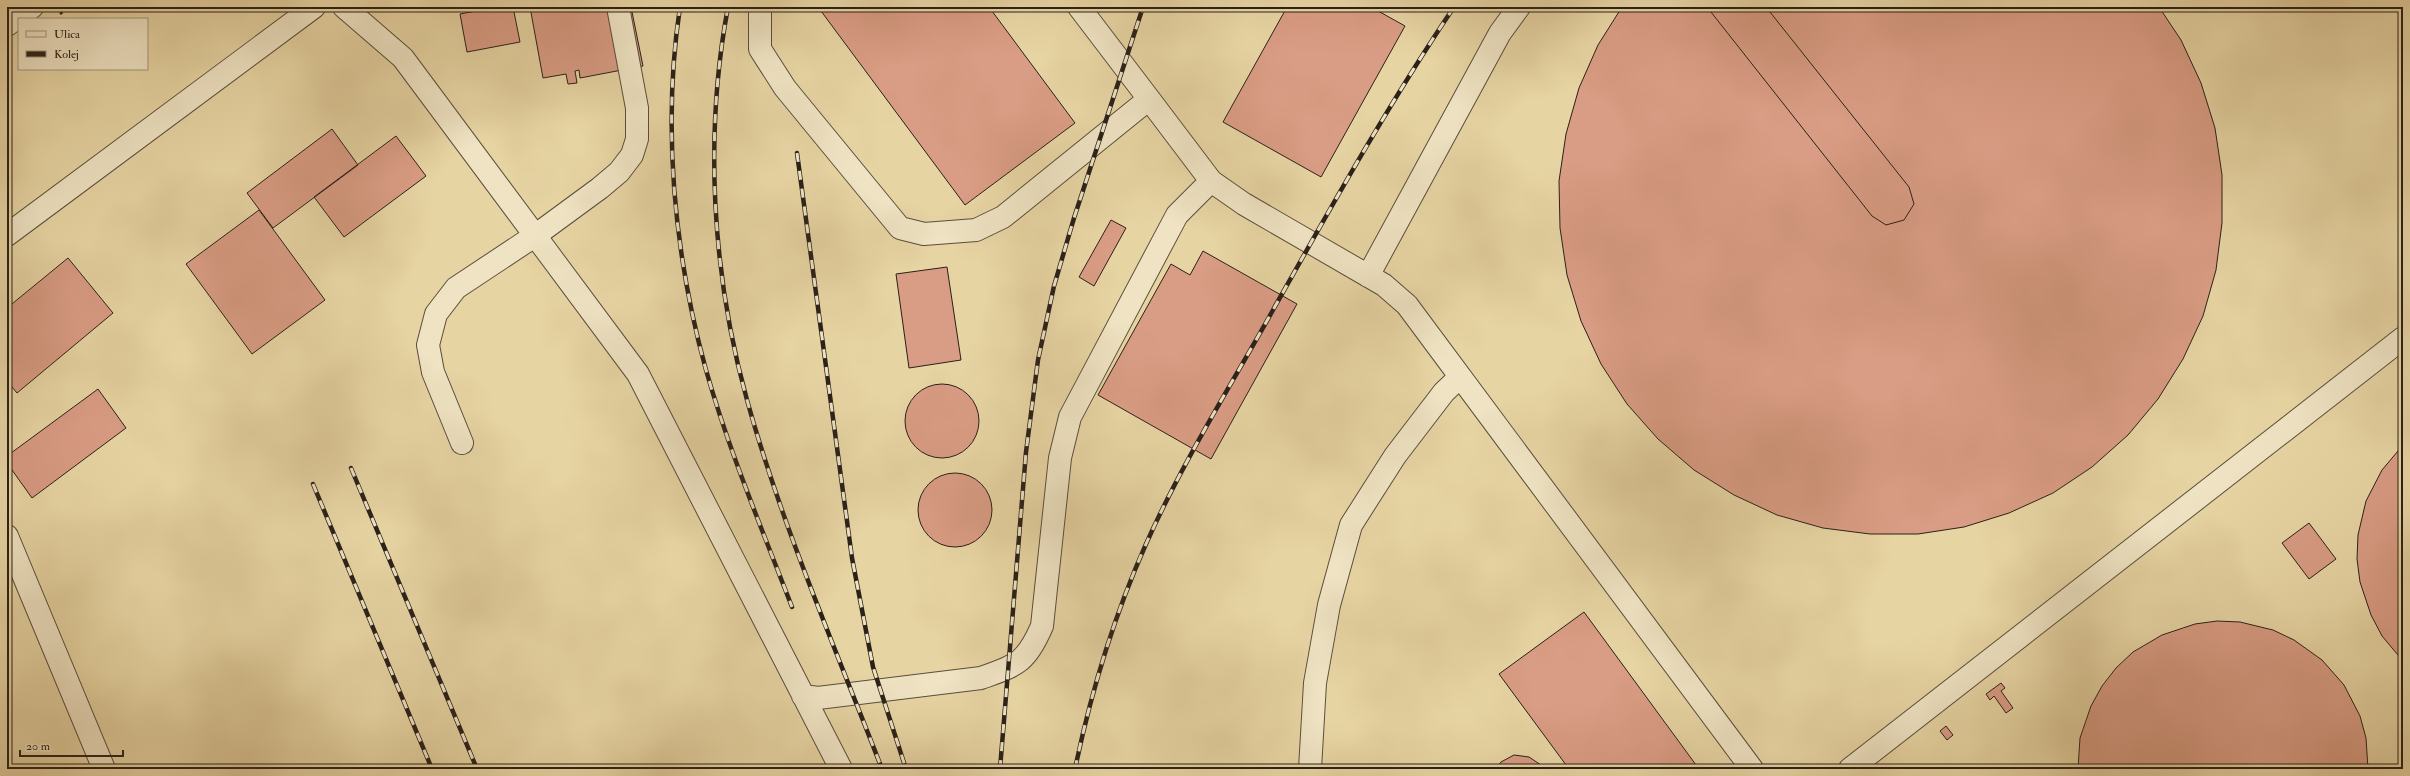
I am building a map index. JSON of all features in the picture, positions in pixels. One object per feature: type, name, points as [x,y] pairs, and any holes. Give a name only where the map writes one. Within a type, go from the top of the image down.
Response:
[{"type":"street","points":[[7,25],[32,7]]},
{"type":"street","points":[[7,235],[314,7]]},
{"type":"street","points":[[344,7],[403,58],[638,374],[841,769]]},
{"type":"street","points":[[462,444],[433,372],[428,346],[436,314],[456,288],[536,235],[605,184],[620,172],[632,155],[637,139],[637,108],[618,7]]},
{"type":"street","points":[[760,7],[760,49],[785,88],[900,228],[924,234],[976,230],[1002,217],[1148,99]]},
{"type":"street","points":[[1079,7],[1211,181],[1244,204],[1384,285],[1407,305],[1752,769]]},
{"type":"street","points":[[1368,276],[1500,33],[1518,7]]},
{"type":"street","points":[[803,696],[818,698],[981,678],[1006,669],[1022,660],[1032,649],[1042,626],[1060,458],[1070,417],[1177,215],[1211,181]]},
{"type":"street","points":[[1850,769],[2403,338]]},
{"type":"street","points":[[1310,769],[1314,683],[1329,605],[1351,525],[1395,456],[1444,392],[1460,377]]},
{"type":"street","points":[[7,536],[104,769]]},
{"type":"building","points":[[497,7],[513,7],[520,42],[467,52],[460,14]]},
{"type":"building","points":[[530,7],[631,7],[643,66],[580,78],[579,70],[575,71],[577,83],[568,84],[566,74],[543,78]]},
{"type":"building","points":[[818,7],[989,7],[1075,123],[965,205]]},
{"type":"building","points":[[1287,7],[1371,7],[1405,26],[1321,177],[1223,122]]},
{"type":"building","points":[[1622,7],[2159,7],[2181,40],[2201,83],[2215,128],[2222,175],[2222,223],[2216,270],[2203,316],[2183,359],[2158,399],[2128,435],[2092,467],[2053,493],[2009,513],[1964,527],[1918,534],[1870,534],[1823,528],[1777,515],[1734,495],[1694,470],[1658,439],[1627,404],[1601,364],[1581,321],[1567,275],[1560,228],[1559,181],[1566,134],[1579,88],[1598,45]]},
{"type":"building","points":[[1707,7],[1766,7],[1909,187],[1914,204],[1904,220],[1886,225],[1872,216]]},
{"type":"building","points":[[332,129],[358,165],[273,228],[247,193]]},
{"type":"building","points":[[396,136],[426,176],[344,237],[314,197]]},
{"type":"building","points":[[259,210],[325,300],[252,354],[186,264]]},
{"type":"building","points":[[1111,220],[1126,228],[1094,286],[1079,277]]},
{"type":"building","points":[[2403,239],[2403,255],[2401,250]]},
{"type":"building","points":[[1203,251],[1297,304],[1211,459],[1098,395],[1171,264],[1190,275]]},
{"type":"building","points":[[68,258],[113,313],[17,393],[7,381],[7,308]]},
{"type":"building","points":[[947,267],[961,360],[909,368],[896,274]]},
{"type":"building","points":[[935,384],[949,384],[963,390],[973,400],[979,414],[979,428],[973,442],[963,452],[949,458],[935,458],[921,452],[911,442],[905,428],[905,414],[911,400],[921,390]]},
{"type":"building","points":[[98,389],[126,428],[32,498],[7,463],[7,456]]},
{"type":"building","points":[[2403,445],[2403,661],[2382,636],[2371,615],[2360,582],[2357,559],[2358,535],[2366,501],[2382,470]]},
{"type":"building","points":[[948,473],[962,473],[976,479],[986,489],[992,503],[992,517],[986,531],[976,541],[962,547],[948,547],[934,541],[924,531],[918,517],[918,503],[924,489],[934,479]]},
{"type":"building","points":[[2309,523],[2336,559],[2309,579],[2282,543]]},
{"type":"building","points":[[1584,612],[1699,769],[1569,769],[1499,674]]},
{"type":"building","points":[[2217,621],[2240,622],[2273,630],[2294,640],[2322,660],[2344,685],[2360,716],[2366,738],[2368,769],[2078,769],[2080,738],[2091,706],[2102,686],[2116,668],[2133,652],[2162,635],[2195,624]]},
{"type":"building","points":[[2001,683],[2005,688],[2001,691],[2013,708],[2006,713],[1994,696],[1990,700],[1986,694]]},
{"type":"building","points":[[1946,726],[1953,735],[1947,740],[1940,731]]},
{"type":"building","points":[[1514,755],[1529,757],[1541,765],[1543,769],[1496,769],[1501,762]]},
{"type":"railway","points":[[680,7],[672,98],[672,144],[674,190],[686,281],[695,326],[715,400],[746,490],[792,607]]},
{"type":"railway","points":[[728,7],[720,55],[716,105],[714,154],[715,204],[719,254],[735,352],[747,400],[776,494],[810,586],[882,769]]},
{"type":"railway","points":[[1000,769],[1026,452],[1038,360],[1054,286],[1074,218],[1143,7]]},
{"type":"railway","points":[[1075,769],[1088,711],[1104,655],[1134,571],[1160,514],[1207,426],[1338,195],[1406,81],[1454,7]]},
{"type":"railway","points":[[797,153],[852,558],[873,667],[906,769]]},
{"type":"railway","points":[[351,468],[477,769]]},
{"type":"railway","points":[[313,484],[432,769]]}]
